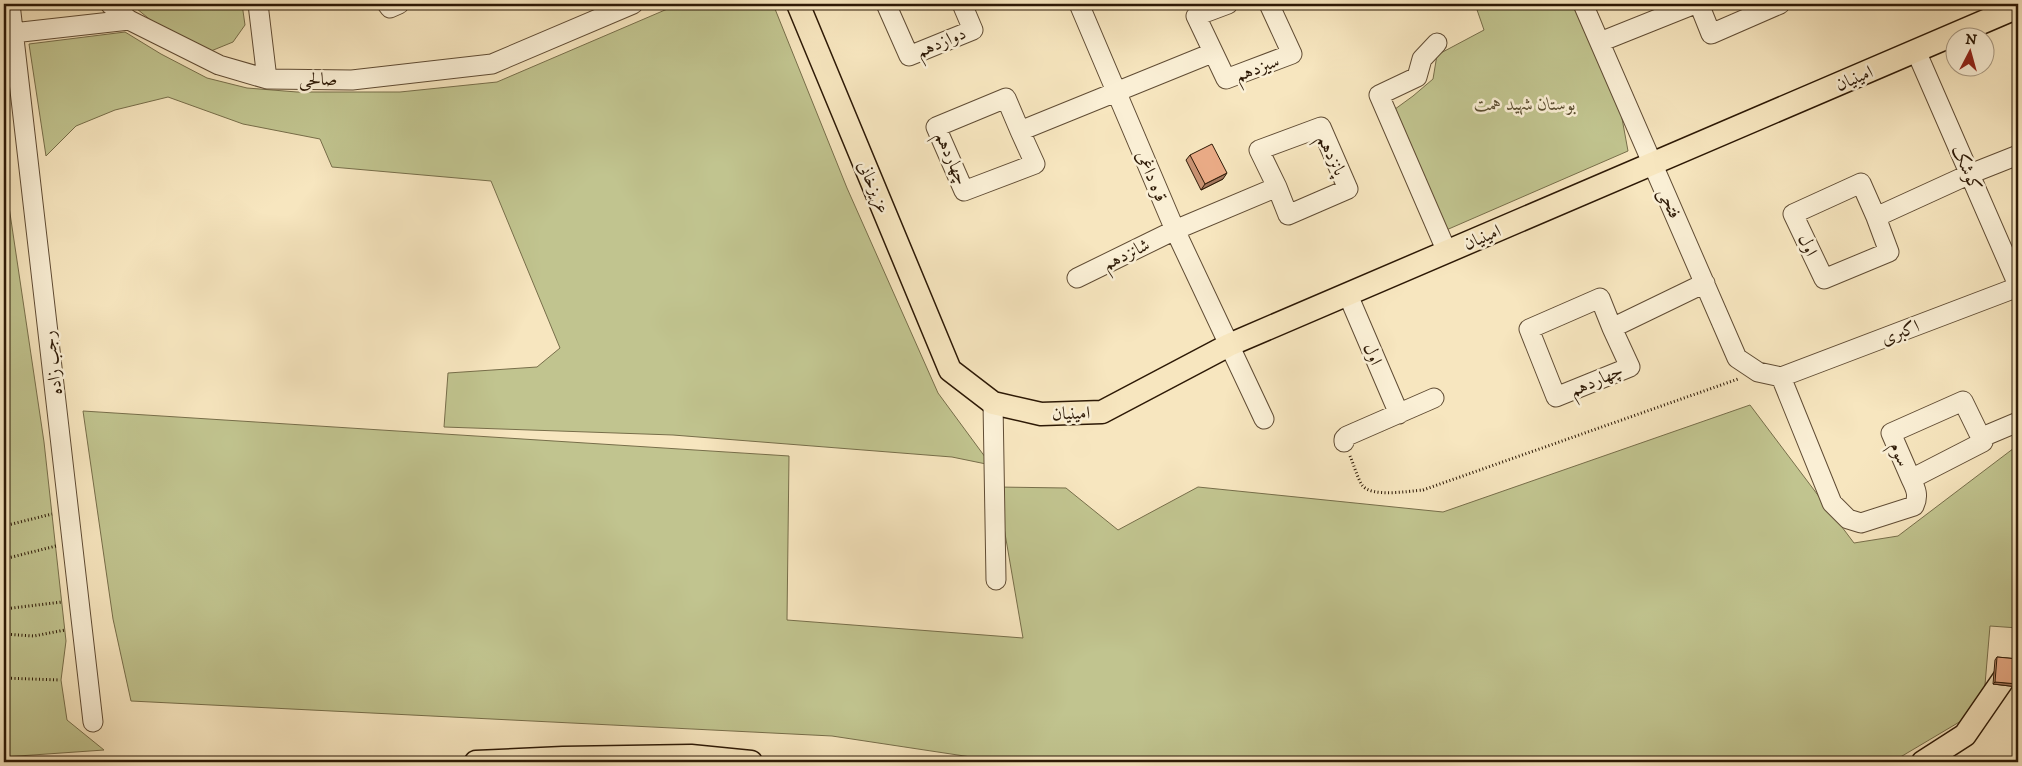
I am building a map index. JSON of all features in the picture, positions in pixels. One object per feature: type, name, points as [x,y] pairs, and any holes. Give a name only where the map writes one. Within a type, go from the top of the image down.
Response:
[{"type":"main road","name":"عزیزخانی","points":[[798,4],[950,370]]},
{"type":"main road","name":"امینیان","points":[[950,370],[993,403],[1041,414],[1102,412],[1229,346],[2018,7]]},
{"type":"main road","points":[[1923,762],[1965,734],[2007,674],[2018,675]]},
{"type":"main road","points":[[476,762],[691,756],[751,762]]},
{"type":"street","name":"رجب زاده","points":[[10,4],[9,33],[93,722]]},
{"type":"street","name":"صالحی","points":[[110,4],[129,20],[219,65],[267,80],[352,80],[492,64],[632,4]]},
{"type":"street","points":[[258,4],[267,80]]},
{"type":"street","points":[[387,4],[390,8],[399,4]]},
{"type":"street","name":"دوازدهم","points":[[886,4],[909,56],[973,30],[962,4]]},
{"type":"street","name":"قره داغی","points":[[1079,4],[1175,230],[1264,419]]},
{"type":"street","name":"سیزدهم","points":[[1228,4],[1196,16],[1226,79],[1292,54],[1269,4]]},
{"type":"street","name":"فتحی","points":[[1583,4],[1737,358],[1758,372],[1781,377]]},
{"type":"street","points":[[1600,42],[1695,4]]},
{"type":"street","points":[[1700,4],[1712,34],[1780,4]]},
{"type":"street","points":[[9,33],[129,20]]},
{"type":"street","points":[[1437,43],[1422,59],[1417,78],[1379,95],[1447,252]]},
{"type":"street","name":"کوشک","points":[[1916,51],[2018,286]]},
{"type":"street","name":"سیزدهم","points":[[1117,92],[1212,53]]},
{"type":"street","points":[[1020,131],[1117,92]]},
{"type":"street","name":"چهاردهم","points":[[1006,98],[1020,131],[1035,164],[964,191],[936,127],[1006,98]]},
{"type":"street","name":"پانزدهم","points":[[1321,127],[1348,189],[1288,215],[1277,187],[1260,150],[1321,127]]},
{"type":"street","points":[[1876,217],[1970,174],[2018,155]]},
{"type":"street","name":"اول","points":[[1861,183],[1876,217],[1888,252],[1824,279],[1793,214],[1861,183]]},
{"type":"street","points":[[1175,230],[1277,187]]},
{"type":"street","name":"شانزدهم","points":[[1077,278],[1175,230]]},
{"type":"street","points":[[1612,328],[1705,284]]},
{"type":"street","name":"اکبری","points":[[1781,377],[2018,286]]},
{"type":"street","name":"اول","points":[[1348,295],[1399,414]]},
{"type":"street","name":"چهاردهم","points":[[1600,298],[1612,328],[1630,367],[1556,397],[1529,329],[1600,298]]},
{"type":"street","points":[[1781,377],[1832,504],[1848,519],[1861,523],[1914,506],[1917,499],[1916,490],[1911,479]]},
{"type":"street","points":[[1344,442],[1344,438],[1347,436],[1434,398]]},
{"type":"street","name":"سوم","points":[[1963,401],[1980,438],[1983,442],[1911,479],[1891,433],[1963,401]]},
{"type":"street","points":[[993,403],[996,580]]},
{"type":"street","name":"سوم","points":[[1980,438],[2018,422]]},
{"type":"path","points":[[1344,442],[1362,485],[1366,489],[1375,493],[1423,490],[1758,372]]},
{"type":"path","points":[[4,526],[52,514]]},
{"type":"path","points":[[4,559],[56,546]]},
{"type":"path","points":[[4,609],[62,602]]},
{"type":"path","points":[[4,634],[34,636],[65,630]]},
{"type":"path","points":[[4,678],[60,680]]},
{"type":"green space","points":[[131,4],[242,4],[245,25],[233,42],[211,51],[159,27]]},
{"type":"green space","points":[[679,4],[773,4],[847,188],[938,393],[991,465],[952,457],[673,435],[444,427],[448,373],[537,367],[560,348],[491,181],[332,167],[320,139],[243,124],[168,97],[115,110],[76,126],[46,156],[29,44],[125,32],[161,54],[207,78],[247,88],[297,92],[400,92],[497,82]]},
{"type":"green space","name":"بوستان شهید همت","points":[[1475,4],[1579,4],[1619,102],[1628,151],[1444,231],[1391,112],[1433,79],[1437,55],[1484,30]]},
{"type":"green space","points":[[4,173],[44,442],[66,641],[61,680],[67,720],[104,750],[4,757]]},
{"type":"green space","points":[[1750,405],[1854,543],[1898,536],[2018,445],[2018,628],[1990,626],[1983,708],[1892,762],[1004,762],[832,736],[131,701],[113,619],[83,411],[789,456],[787,620],[1023,638],[997,487],[1066,488],[1118,530],[1198,487],[1443,512]]},
{"type":"building","points":[[1212,144],[1227,173],[1205,184],[1190,155]]},
{"type":"building","points":[[1997,657],[2018,659],[2018,684],[1995,682]]}]
